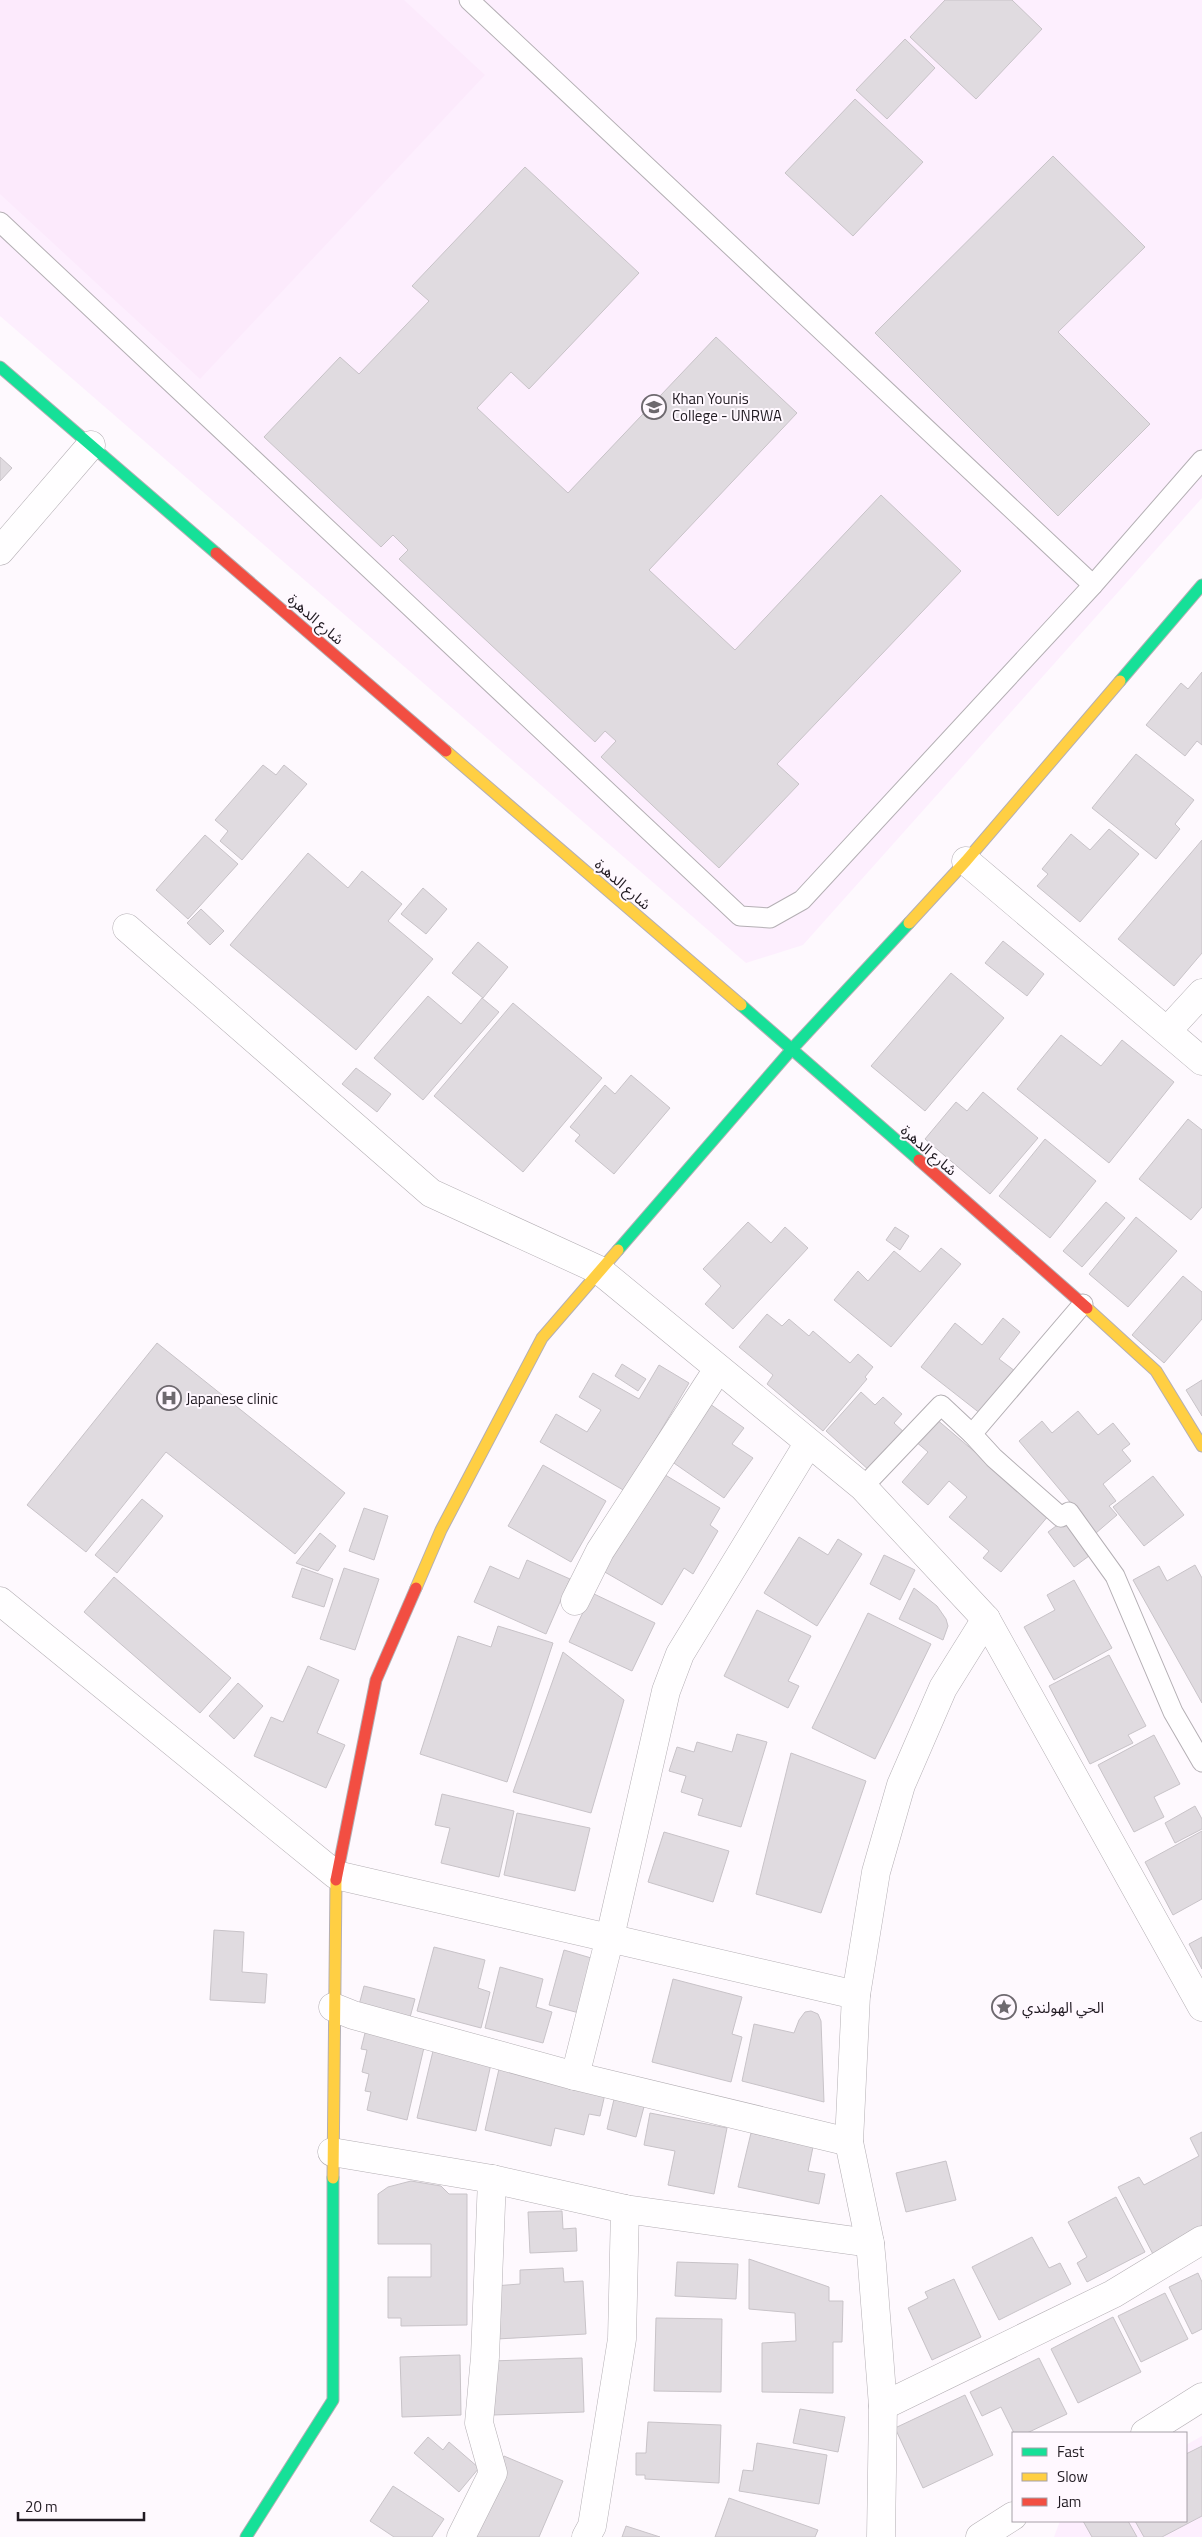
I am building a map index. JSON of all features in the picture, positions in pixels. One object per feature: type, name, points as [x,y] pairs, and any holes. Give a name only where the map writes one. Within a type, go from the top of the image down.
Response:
[{"type":"street","name":"شارع الدهرة","points":[[0,367],[792,1049],[1083,1304],[1156,1371],[1202,1446]]},
{"type":"street","points":[[0,551],[91,445]]},
{"type":"street","points":[[246,2537],[333,2400],[332,2152],[336,1875],[376,1680],[441,1530],[542,1338],[792,1049],[966,861],[1202,585]]},
{"type":"street","points":[[966,861],[1168,1030],[1202,1061]]},
{"type":"street","points":[[127,928],[431,1193],[600,1270],[808,1444],[863,1487],[986,1619],[1202,2007]]},
{"type":"street","points":[[1168,1030],[1202,993]]},
{"type":"street","points":[[575,1601],[600,1551],[718,1369]]},
{"type":"street","points":[[575,2076],[610,1937],[666,1691],[680,1654],[808,1444]]},
{"type":"street","points":[[0,1601],[336,1875],[610,1937],[856,1996]]},
{"type":"street","points":[[881,2537],[883,2406],[870,2243],[849,2142],[856,1996],[876,1872],[901,1785],[943,1688],[986,1619]]},
{"type":"street","points":[[333,2007],[353,2015],[575,2076],[849,2142]]},
{"type":"street","points":[[332,2152],[492,2179],[625,2209],[870,2243]]},
{"type":"street","points":[[461,2537],[493,2474],[479,2423],[485,2357],[492,2179]]},
{"type":"street","points":[[586,2537],[592,2526],[622,2339],[625,2209]]},
{"type":"street","points":[[883,2406],[1113,2294],[1202,2240]]},
{"type":"street","points":[[1146,2432],[1202,2397]]},
{"type":"street","points":[[980,2537],[1012,2517]]},
{"type":"lane","points":[[469,0],[1094,585]]},
{"type":"lane","points":[[0,222],[740,916],[770,918],[802,900],[1094,585],[1202,460]]},
{"type":"lane","points":[[972,1434],[1083,1304]]},
{"type":"lane","points":[[863,1487],[941,1405],[994,1458],[1062,1518],[1069,1512],[1115,1576],[1173,1712],[1202,1762]]},
{"type":"shaded area","name":"Khan Younis College - UNRWA","points":[[0,0],[1202,0],[1202,498],[803,945],[746,963],[0,316]]},
{"type":"shaded area","points":[[0,0],[404,0],[485,75],[200,379],[0,194]]},
{"type":"shaded area","points":[[1202,2436],[1202,2537],[1054,2537],[1060,2522],[1187,2522],[1187,2444]]},
{"type":"building","points":[[945,0],[1012,0],[1042,29],[976,99],[910,37]]},
{"type":"building","points":[[905,39],[935,68],[887,119],[856,90]]},
{"type":"building","points":[[855,99],[923,162],[853,236],[785,173]]},
{"type":"building","points":[[1053,156],[1145,247],[1058,332],[1150,424],[1058,516],[875,333]]},
{"type":"building","points":[[525,167],[639,273],[529,389],[511,372],[477,408],[568,493],[716,337],[797,413],[649,570],[735,650],[881,495],[961,571],[777,764],[799,784],[719,868],[601,757],[616,741],[605,731],[595,742],[399,559],[408,550],[393,535],[381,547],[264,437],[340,357],[359,374],[429,301],[412,286]]},
{"type":"building","points":[[0,457],[12,468],[0,481]]},
{"type":"building","points":[[1202,672],[1202,745],[1197,741],[1185,756],[1146,725],[1181,683],[1188,689]]},
{"type":"building","points":[[1136,754],[1194,800],[1175,824],[1180,829],[1156,859],[1092,808]]},
{"type":"building","points":[[263,765],[276,775],[284,765],[307,784],[242,860],[220,841],[228,831],[215,820]]},
{"type":"building","points":[[1109,829],[1139,854],[1080,922],[1037,886],[1048,874],[1042,869],[1071,834],[1090,850]]},
{"type":"building","points":[[205,835],[238,864],[188,919],[156,890]]},
{"type":"building","points":[[1202,840],[1202,953],[1174,986],[1118,939]]},
{"type":"building","points":[[308,853],[348,888],[362,871],[402,904],[388,921],[433,959],[356,1050],[230,945]]},
{"type":"building","points":[[423,888],[447,909],[426,934],[401,914]]},
{"type":"building","points":[[201,909],[224,931],[210,945],[187,923]]},
{"type":"building","points":[[1003,941],[1044,974],[1027,996],[985,963]]},
{"type":"building","points":[[478,942],[508,967],[483,998],[452,973]]},
{"type":"building","points":[[951,973],[1004,1018],[925,1111],[871,1066]]},
{"type":"building","points":[[428,996],[461,1024],[482,998],[499,1012],[423,1100],[374,1058]]},
{"type":"building","points":[[513,1003],[602,1078],[523,1172],[434,1096]]},
{"type":"building","points":[[1061,1035],[1101,1066],[1122,1040],[1174,1082],[1109,1163],[1017,1089]]},
{"type":"building","points":[[356,1068],[391,1094],[377,1112],[342,1084]]},
{"type":"building","points":[[631,1075],[670,1108],[614,1174],[575,1141],[580,1135],[570,1127],[605,1085],[615,1094]]},
{"type":"building","points":[[983,1092],[1038,1138],[990,1194],[925,1139],[956,1102],[967,1111]]},
{"type":"building","points":[[1188,1119],[1202,1130],[1202,1207],[1191,1220],[1139,1179]]},
{"type":"building","points":[[1045,1139],[1096,1181],[1050,1238],[999,1196]]},
{"type":"building","points":[[1106,1202],[1125,1218],[1082,1267],[1063,1251]]},
{"type":"building","points":[[1136,1217],[1177,1251],[1128,1307],[1089,1274]]},
{"type":"building","points":[[748,1222],[771,1243],[785,1227],[808,1248],[733,1329],[705,1304],[721,1286],[703,1269]]},
{"type":"building","points":[[895,1227],[909,1236],[900,1250],[886,1240]]},
{"type":"building","points":[[941,1248],[961,1264],[891,1347],[834,1300],[858,1271],[868,1281],[894,1251],[920,1272]]},
{"type":"building","points":[[1183,1276],[1202,1292],[1202,1319],[1164,1363],[1132,1335]]},
{"type":"building","points":[[767,1314],[782,1326],[789,1319],[809,1336],[813,1331],[850,1363],[858,1354],[873,1367],[865,1377],[867,1379],[823,1431],[767,1384],[773,1375],[739,1347]]},
{"type":"building","points":[[1003,1318],[1020,1332],[999,1359],[1015,1371],[981,1414],[921,1367],[955,1323],[982,1345]]},
{"type":"building","name":"Japanese clinic","points":[[157,1343],[345,1493],[295,1554],[166,1452],[86,1552],[27,1505]]},
{"type":"building","points":[[622,1364],[646,1379],[638,1391],[615,1376]]},
{"type":"building","points":[[659,1365],[689,1383],[625,1491],[540,1442],[556,1414],[587,1432],[601,1410],[579,1397],[593,1373],[639,1399]]},
{"type":"building","points":[[1202,1380],[1202,1416],[1186,1390]]},
{"type":"building","points":[[861,1392],[875,1405],[883,1397],[902,1414],[894,1423],[906,1434],[871,1472],[826,1431]]},
{"type":"building","points":[[710,1404],[744,1428],[732,1444],[753,1458],[724,1498],[671,1461]]},
{"type":"building","points":[[1078,1411],[1098,1435],[1113,1423],[1130,1444],[1122,1450],[1131,1461],[1103,1484],[1116,1501],[1109,1506],[1117,1515],[1096,1533],[1019,1441],[1042,1421],[1052,1433]]},
{"type":"building","points":[[935,1418],[1049,1515],[1001,1572],[983,1558],[989,1551],[949,1517],[967,1497],[949,1481],[928,1505],[902,1482],[928,1452],[915,1441]]},
{"type":"building","points":[[543,1465],[606,1501],[571,1562],[508,1526]]},
{"type":"building","points":[[662,1473],[720,1508],[710,1525],[718,1531],[693,1574],[684,1568],[662,1605],[603,1571]]},
{"type":"building","points":[[1153,1476],[1184,1515],[1144,1546],[1113,1507]]},
{"type":"building","points":[[142,1499],[163,1516],[117,1573],[95,1555]]},
{"type":"building","points":[[364,1508],[388,1516],[374,1560],[349,1551]]},
{"type":"building","points":[[1068,1517],[1093,1553],[1074,1567],[1048,1532]]},
{"type":"building","points":[[320,1533],[336,1546],[318,1571],[296,1563]]},
{"type":"building","points":[[799,1537],[828,1555],[838,1539],[862,1554],[817,1626],[764,1593]]},
{"type":"building","points":[[884,1555],[915,1570],[900,1600],[870,1584]]},
{"type":"building","points":[[527,1560],[570,1579],[546,1634],[474,1602],[490,1566],[519,1579]]},
{"type":"building","points":[[1195,1565],[1202,1578],[1202,1703],[1133,1580],[1159,1566],[1167,1581]]},
{"type":"building","points":[[302,1568],[333,1579],[324,1607],[292,1597]]},
{"type":"building","points":[[344,1568],[379,1579],[355,1650],[320,1639]]},
{"type":"building","points":[[114,1577],[231,1678],[200,1713],[84,1612]]},
{"type":"building","points":[[1074,1580],[1112,1648],[1054,1680],[1024,1627],[1055,1610],[1047,1595]]},
{"type":"building","points":[[914,1588],[937,1606],[946,1619],[948,1626],[943,1640],[899,1619]]},
{"type":"building","points":[[592,1593],[655,1623],[632,1671],[569,1642]]},
{"type":"building","points":[[757,1610],[811,1636],[788,1681],[799,1686],[788,1708],[724,1676]]},
{"type":"building","points":[[868,1613],[931,1644],[875,1759],[812,1728]]},
{"type":"building","points":[[498,1626],[553,1643],[507,1782],[420,1754],[458,1636],[491,1647]]},
{"type":"building","points":[[563,1652],[624,1700],[591,1813],[513,1792]]},
{"type":"building","points":[[1109,1655],[1146,1726],[1128,1735],[1133,1743],[1090,1764],[1049,1686]]},
{"type":"building","points":[[308,1666],[339,1680],[317,1733],[345,1745],[326,1788],[254,1756],[271,1717],[283,1722]]},
{"type":"building","points":[[238,1683],[263,1706],[234,1739],[209,1716]]},
{"type":"building","points":[[737,1734],[767,1742],[741,1827],[698,1815],[703,1799],[681,1792],[686,1776],[669,1771],[677,1747],[694,1752],[697,1742],[732,1752]]},
{"type":"building","points":[[1154,1735],[1180,1784],[1154,1797],[1164,1817],[1134,1832],[1098,1765]]},
{"type":"building","points":[[791,1753],[866,1781],[821,1913],[756,1894]]},
{"type":"building","points":[[442,1794],[514,1811],[499,1877],[441,1863],[450,1828],[435,1825]]},
{"type":"building","points":[[1195,1806],[1202,1819],[1202,1829],[1175,1843],[1165,1823]]},
{"type":"building","points":[[517,1813],[590,1828],[575,1891],[504,1875]]},
{"type":"building","points":[[1202,1831],[1202,1899],[1173,1915],[1145,1862]]},
{"type":"building","points":[[664,1832],[729,1851],[713,1902],[648,1882]]},
{"type":"building","points":[[214,1930],[244,1932],[242,1972],[267,1974],[265,2003],[210,2000]]},
{"type":"building","points":[[1202,1937],[1202,1969],[1189,1944]]},
{"type":"building","points":[[434,1947],[485,1960],[478,1988],[490,1992],[481,2028],[417,2011]]},
{"type":"building","points":[[564,1950],[598,1960],[583,2014],[549,2005]]},
{"type":"building","points":[[500,1967],[543,1979],[536,2007],[552,2012],[543,2043],[485,2028]]},
{"type":"building","points":[[673,1979],[742,1997],[732,2034],[742,2037],[731,2082],[652,2062]]},
{"type":"building","points":[[364,1986],[415,1999],[409,2021],[358,2009]]},
{"type":"building","points":[[811,2011],[818,2014],[821,2021],[824,2102],[742,2081],[754,2024],[794,2033],[799,2020],[805,2012]]},
{"type":"building","points":[[367,2025],[426,2039],[407,2120],[367,2110],[371,2092],[365,2091],[369,2074],[362,2072],[367,2050],[361,2049]]},
{"type":"building","points":[[433,2051],[491,2064],[476,2131],[417,2118]]},
{"type":"building","points":[[499,2069],[605,2094],[600,2116],[589,2114],[584,2135],[555,2128],[551,2146],[485,2130]]},
{"type":"building","points":[[615,2095],[645,2103],[636,2137],[607,2129]]},
{"type":"building","points":[[650,2113],[727,2128],[714,2194],[668,2185],[675,2151],[644,2145]]},
{"type":"building","points":[[1202,2132],[1202,2233],[1155,2258],[1118,2187],[1139,2177],[1144,2185],[1199,2156],[1190,2138]]},
{"type":"building","points":[[751,2133],[813,2147],[808,2171],[825,2174],[819,2204],[738,2187]]},
{"type":"building","points":[[946,2161],[956,2200],[906,2212],[896,2173]]},
{"type":"building","points":[[411,2181],[441,2186],[449,2194],[467,2194],[467,2325],[401,2326],[401,2318],[388,2318],[388,2277],[431,2277],[431,2244],[378,2244],[378,2194],[388,2187]]},
{"type":"building","points":[[1116,2197],[1145,2252],[1087,2282],[1077,2263],[1087,2257],[1068,2222]]},
{"type":"building","points":[[562,2211],[563,2229],[576,2228],[577,2251],[530,2253],[528,2212]]},
{"type":"building","points":[[1032,2237],[1049,2268],[1060,2263],[1071,2284],[999,2320],[972,2267]]},
{"type":"building","points":[[749,2259],[829,2287],[829,2301],[843,2301],[842,2342],[833,2342],[833,2393],[762,2392],[762,2343],[796,2341],[795,2313],[749,2309]]},
{"type":"building","points":[[677,2262],[738,2264],[736,2299],[675,2296]]},
{"type":"building","points":[[563,2268],[564,2282],[583,2281],[586,2334],[497,2339],[494,2286],[520,2284],[520,2270]]},
{"type":"building","points":[[1198,2273],[1202,2282],[1202,2329],[1192,2334],[1169,2287]]},
{"type":"building","points":[[954,2279],[981,2337],[932,2360],[908,2308],[928,2298],[925,2292]]},
{"type":"building","points":[[1165,2293],[1188,2339],[1141,2362],[1118,2316]]},
{"type":"building","points":[[1113,2317],[1141,2372],[1078,2403],[1051,2349]]},
{"type":"building","points":[[656,2318],[722,2319],[721,2392],[654,2391]]},
{"type":"building","points":[[460,2355],[461,2415],[402,2417],[400,2357]]},
{"type":"building","points":[[582,2358],[584,2412],[493,2415],[491,2361]]},
{"type":"building","points":[[1039,2358],[1067,2414],[1029,2432],[1014,2432],[1001,2407],[982,2416],[970,2392]]},
{"type":"building","points":[[965,2395],[993,2455],[923,2488],[895,2428]]},
{"type":"building","points":[[800,2409],[845,2417],[838,2452],[793,2443]]},
{"type":"building","points":[[648,2422],[721,2425],[719,2483],[645,2479],[645,2475],[636,2475],[636,2453],[646,2453]]},
{"type":"building","points":[[428,2437],[443,2450],[449,2442],[479,2468],[459,2492],[414,2453]]},
{"type":"building","points":[[757,2443],[827,2455],[819,2504],[739,2491],[743,2470],[753,2471]]},
{"type":"building","points":[[1202,2446],[1202,2516],[1162,2537],[1144,2537],[1136,2522],[1187,2522],[1187,2454]]},
{"type":"building","points":[[504,2456],[563,2481],[539,2537],[469,2537]]},
{"type":"building","points":[[393,2486],[444,2519],[432,2537],[394,2537],[370,2521]]},
{"type":"building","points":[[729,2498],[818,2530],[815,2537],[715,2537]]},
{"type":"building","points":[[1084,2522],[1129,2522],[1137,2537],[1092,2537]]},
{"type":"building","points":[[626,2526],[660,2537],[622,2537]]},
{"type":"traffic: fast","points":[[0,367],[216,553]]},
{"type":"traffic: fast","points":[[1120,681],[1202,585]]},
{"type":"traffic: fast","points":[[618,1250],[792,1049],[909,923]]},
{"type":"traffic: fast","points":[[741,1005],[919,1160]]},
{"type":"traffic: fast","points":[[246,2537],[333,2400],[333,2178]]},
{"type":"traffic: slow","points":[[909,923],[966,861],[1120,681]]},
{"type":"traffic: slow","points":[[446,751],[741,1005]]},
{"type":"traffic: slow","points":[[416,1588],[441,1530],[542,1338],[618,1250]]},
{"type":"traffic: slow","points":[[1087,1308],[1156,1371],[1202,1446]]},
{"type":"traffic: slow","points":[[333,2178],[336,1880]]},
{"type":"traffic: jam","points":[[216,553],[446,751]]},
{"type":"traffic: jam","points":[[919,1160],[1087,1308]]},
{"type":"traffic: jam","points":[[336,1880],[376,1680],[416,1588]]},
{"type":"place","name":"Khan Younis College - UNRWA","points":[[654,407]]},
{"type":"place","name":"Japanese clinic","points":[[169,1398]]},
{"type":"place","name":"الحي الهولندي","points":[[1004,2007]]}]
